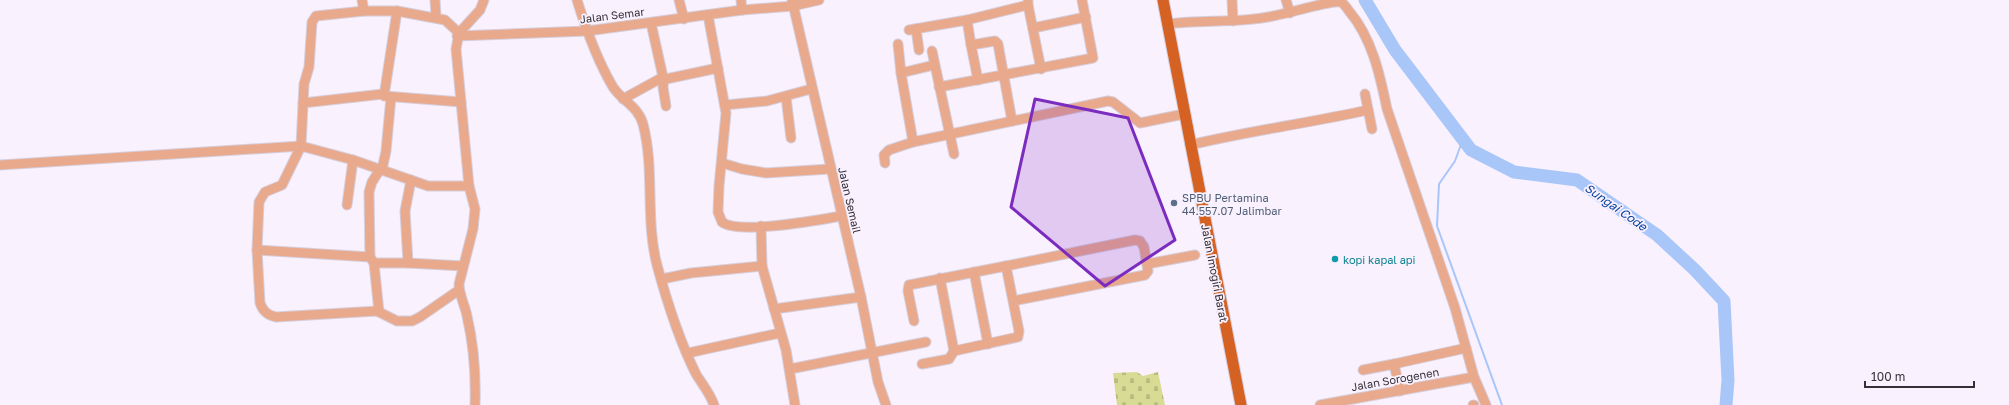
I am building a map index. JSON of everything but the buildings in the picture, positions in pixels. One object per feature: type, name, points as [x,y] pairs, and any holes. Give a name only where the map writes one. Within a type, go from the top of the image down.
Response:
[{"type":"main road","name":"Jalan Imogiri Barat","points":[[1163,0],[1241,405]]},
{"type":"street","points":[[362,0],[364,11]]},
{"type":"street","points":[[435,0],[436,17]]},
{"type":"street","points":[[475,405],[476,365],[467,316],[459,290],[463,266],[473,228],[474,209],[470,186],[456,49],[458,35],[476,14],[484,0]]},
{"type":"street","points":[[577,0],[587,31],[613,87],[623,99],[636,109],[642,122],[649,154],[652,228],[657,265],[668,304],[696,374],[714,405]]},
{"type":"street","points":[[679,0],[684,18]]},
{"type":"street","points":[[741,0],[742,10]]},
{"type":"street","name":"Jalan Semar","points":[[458,35],[587,31],[818,0]]},
{"type":"street","points":[[940,87],[1093,58],[1082,0]]},
{"type":"street","points":[[1232,0],[1233,21]]},
{"type":"street","points":[[1286,0],[1290,12]]},
{"type":"street","points":[[1167,24],[1233,21],[1273,17],[1290,12],[1305,4],[1333,1],[1341,2],[1354,17],[1364,34],[1379,73],[1387,109],[1456,308],[1474,377],[1486,405]]},
{"type":"street","points":[[920,50],[913,30],[967,20],[1028,2],[1041,69]]},
{"type":"street","name":"Jalan Semail","points":[[792,3],[840,216],[861,297],[872,353],[886,405]]},
{"type":"street","points":[[458,35],[445,20],[436,17],[397,11],[364,11],[316,16],[312,18],[309,67],[304,84],[301,146],[282,185],[265,192],[261,196],[259,202],[257,250],[260,303],[263,310],[268,315],[276,317],[379,312],[397,321],[412,320],[420,317],[459,290]]},
{"type":"street","points":[[379,312],[372,260],[369,192],[382,165],[386,152],[387,96],[397,11]]},
{"type":"street","points":[[708,15],[725,105],[718,212],[722,222],[730,226],[761,226],[804,222],[840,216]]},
{"type":"street","points":[[1033,28],[1086,17]]},
{"type":"street","points":[[967,20],[978,80]]},
{"type":"street","points":[[651,23],[664,78],[663,87],[666,106]]},
{"type":"street","points":[[971,44],[992,40],[996,42],[1012,121]]},
{"type":"street","points":[[898,44],[901,73],[913,142]]},
{"type":"street","points":[[932,51],[954,154]]},
{"type":"street","points":[[901,73],[934,66]]},
{"type":"street","points":[[623,99],[664,78],[667,80],[718,68]]},
{"type":"street","points":[[725,105],[767,101],[812,89]]},
{"type":"street","points":[[1365,94],[1372,129]]},
{"type":"street","points":[[303,103],[387,96],[461,102]]},
{"type":"street","points":[[786,97],[791,138]]},
{"type":"street","points":[[884,163],[884,155],[889,150],[913,142],[1108,101],[1113,102],[1140,123],[1184,114]]},
{"type":"street","points":[[1190,145],[1226,136],[1323,120],[1368,110]]},
{"type":"street","points":[[0,165],[301,146],[380,168],[428,186],[470,186]]},
{"type":"street","points":[[347,205],[353,160]]},
{"type":"street","points":[[722,163],[742,169],[766,173],[830,169]]},
{"type":"street","points":[[408,263],[405,211],[411,180]]},
{"type":"street","points":[[761,226],[762,266],[790,369],[795,405]]},
{"type":"street","points":[[914,320],[908,291],[909,285],[1135,240],[1140,241],[1143,244],[1148,271],[1145,275],[1013,301]]},
{"type":"street","points":[[257,250],[408,263],[463,266]]},
{"type":"street","points":[[1147,264],[1211,252]]},
{"type":"street","points":[[662,279],[691,273],[762,266]]},
{"type":"street","points":[[954,351],[1018,337],[1019,331],[1006,266]]},
{"type":"street","points":[[974,272],[988,344]]},
{"type":"street","points":[[922,364],[949,359],[954,351],[940,278]]},
{"type":"street","points":[[774,309],[861,297]]},
{"type":"street","points":[[688,353],[780,333]]},
{"type":"street","points":[[790,369],[926,342]]},
{"type":"street","points":[[1362,370],[1466,348]]},
{"type":"street","points":[[1394,364],[1400,391]]},
{"type":"street","name":"Jalan Sorogenen","points":[[1320,405],[1474,377]]},
{"type":"highlighted area","points":[[1035,99],[1128,118],[1175,240],[1105,286],[1011,207]]},
{"type":"green space","points":[[1137,372],[1143,376],[1158,372],[1165,405],[1117,405],[1113,373]]},
{"type":"waterway","name":"Sungai Code","points":[[1365,0],[1395,50],[1471,150],[1514,172],[1577,180],[1657,235],[1695,270],[1724,301],[1728,380],[1726,405]]},
{"type":"waterway","points":[[1463,139],[1455,161],[1439,184],[1437,226],[1502,405]]},
{"type":"place","name":"SPBU Pertamina 44.557.07 Jalimbar","points":[[1174,203]]},
{"type":"place","name":"kopi kapal api","points":[[1335,259]]}]
